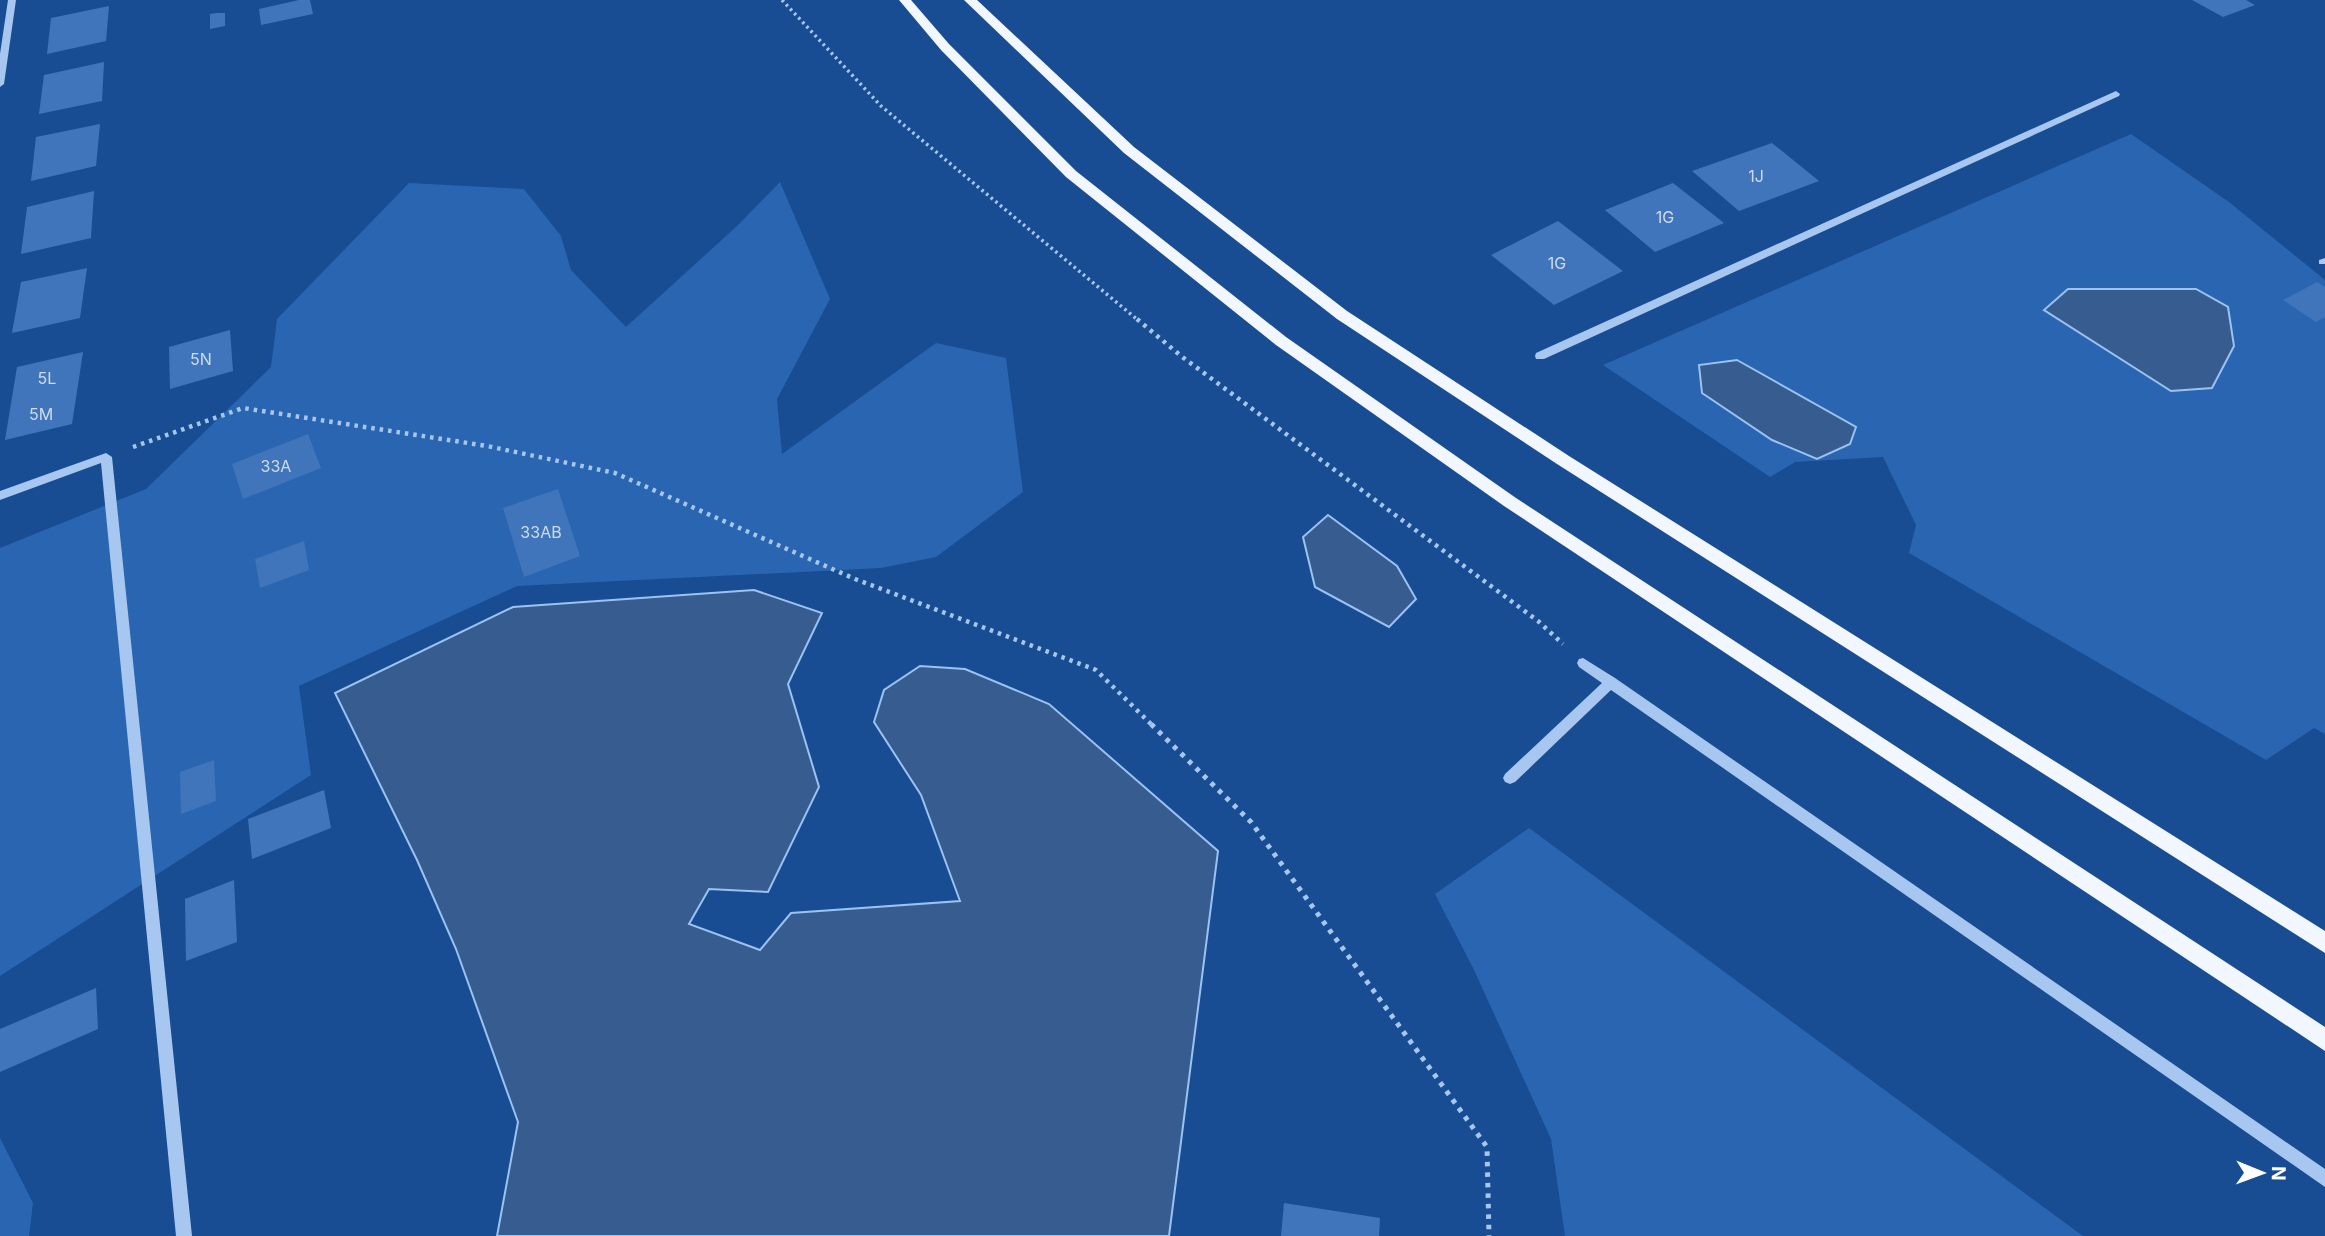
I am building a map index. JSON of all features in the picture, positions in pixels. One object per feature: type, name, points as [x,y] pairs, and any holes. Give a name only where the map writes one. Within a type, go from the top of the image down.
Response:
[{"type":"main road","points":[[905,0],[945,47],[1071,174],[1282,341],[1510,502],[2325,1040]]},
{"type":"main road","points":[[970,0],[1129,150],[1342,315],[1563,460],[2325,943]]},
{"type":"street","points":[[0,84],[12,0]]},
{"type":"street","points":[[1540,356],[2116,94]]},
{"type":"street","points":[[0,496],[106,457],[184,1236]]},
{"type":"street","points":[[1583,663],[2325,1179]]},
{"type":"street","points":[[1510,778],[1611,682]]},
{"type":"path","points":[[782,0],[881,106],[1181,356],[1538,621],[1583,663]]},
{"type":"path","points":[[106,457],[243,408],[487,446],[615,473],[855,579],[1096,670],[1251,822],[1488,1147],[1489,1236]]},
{"type":"shaded area","points":[[2131,134],[2229,202],[2325,280],[2325,734],[2314,728],[2266,760],[1909,553],[1916,525],[1883,457],[1795,462],[1770,477],[1603,365]]},
{"type":"shaded area","points":[[780,182],[830,299],[777,399],[782,454],[936,343],[1006,358],[1023,492],[936,557],[881,568],[517,586],[299,686],[311,775],[0,976],[0,548],[146,489],[271,367],[277,319],[409,183],[524,189],[561,236],[571,270],[626,327],[737,226]]},
{"type":"shaded area","points":[[2068,289],[2196,289],[2228,307],[2234,346],[2212,388],[2171,391],[2044,310]]},
{"type":"shaded area","points":[[1737,360],[1856,427],[1850,444],[1817,459],[1772,440],[1702,393],[1699,365]]},
{"type":"shaded area","points":[[1328,515],[1397,566],[1416,599],[1389,627],[1315,587],[1303,537]]},
{"type":"shaded area","points":[[754,590],[822,613],[788,684],[819,787],[768,892],[709,889],[689,924],[760,950],[791,913],[960,901],[921,795],[874,722],[884,690],[920,666],[965,669],[1049,704],[1218,851],[1169,1236],[497,1236],[518,1122],[456,949],[417,860],[335,693],[513,607]]},
{"type":"shaded area","points":[[1529,828],[2083,1236],[1565,1236],[1551,1139],[1474,970],[1435,894]]},
{"type":"shaded area","points":[[0,1138],[33,1203],[29,1236],[0,1236]]},
{"type":"building","points":[[310,0],[313,14],[261,25],[259,9]]},
{"type":"building","points":[[2192,0],[2246,0],[2255,5],[2223,17]]},
{"type":"building","points":[[109,6],[106,41],[47,54],[51,18]]},
{"type":"building","points":[[225,13],[225,26],[210,29],[210,14]]},
{"type":"building","points":[[104,62],[102,101],[39,114],[44,75]]},
{"type":"building","points":[[100,124],[96,166],[31,181],[36,137]]},
{"type":"building","points":[[1772,143],[1819,181],[1739,211],[1692,171]]},
{"type":"building","points":[[1673,183],[1724,223],[1655,252],[1605,210]]},
{"type":"building","points":[[94,191],[91,238],[21,254],[27,207]]},
{"type":"building","points":[[1558,221],[1623,271],[1554,305],[1491,255]]},
{"type":"building","points":[[87,268],[80,318],[12,333],[21,282]]},
{"type":"building","points":[[2317,282],[2325,287],[2325,317],[2316,322],[2283,300]]},
{"type":"building","points":[[230,330],[233,371],[170,389],[169,347]]},
{"type":"building","points":[[83,352],[72,424],[5,440],[17,367]]},
{"type":"building","points":[[308,434],[321,468],[243,499],[232,464]]},
{"type":"building","points":[[558,489],[580,556],[524,577],[503,508]]},
{"type":"building","points":[[304,541],[309,570],[260,588],[255,559]]},
{"type":"building","points":[[214,760],[216,801],[181,814],[180,772]]},
{"type":"building","points":[[324,790],[331,828],[252,859],[248,819]]},
{"type":"building","points":[[234,880],[237,942],[186,961],[185,899]]},
{"type":"building","points":[[96,988],[98,1029],[0,1072],[0,1029]]},
{"type":"building","points":[[1284,1203],[1380,1218],[1379,1236],[1281,1236]]}]
